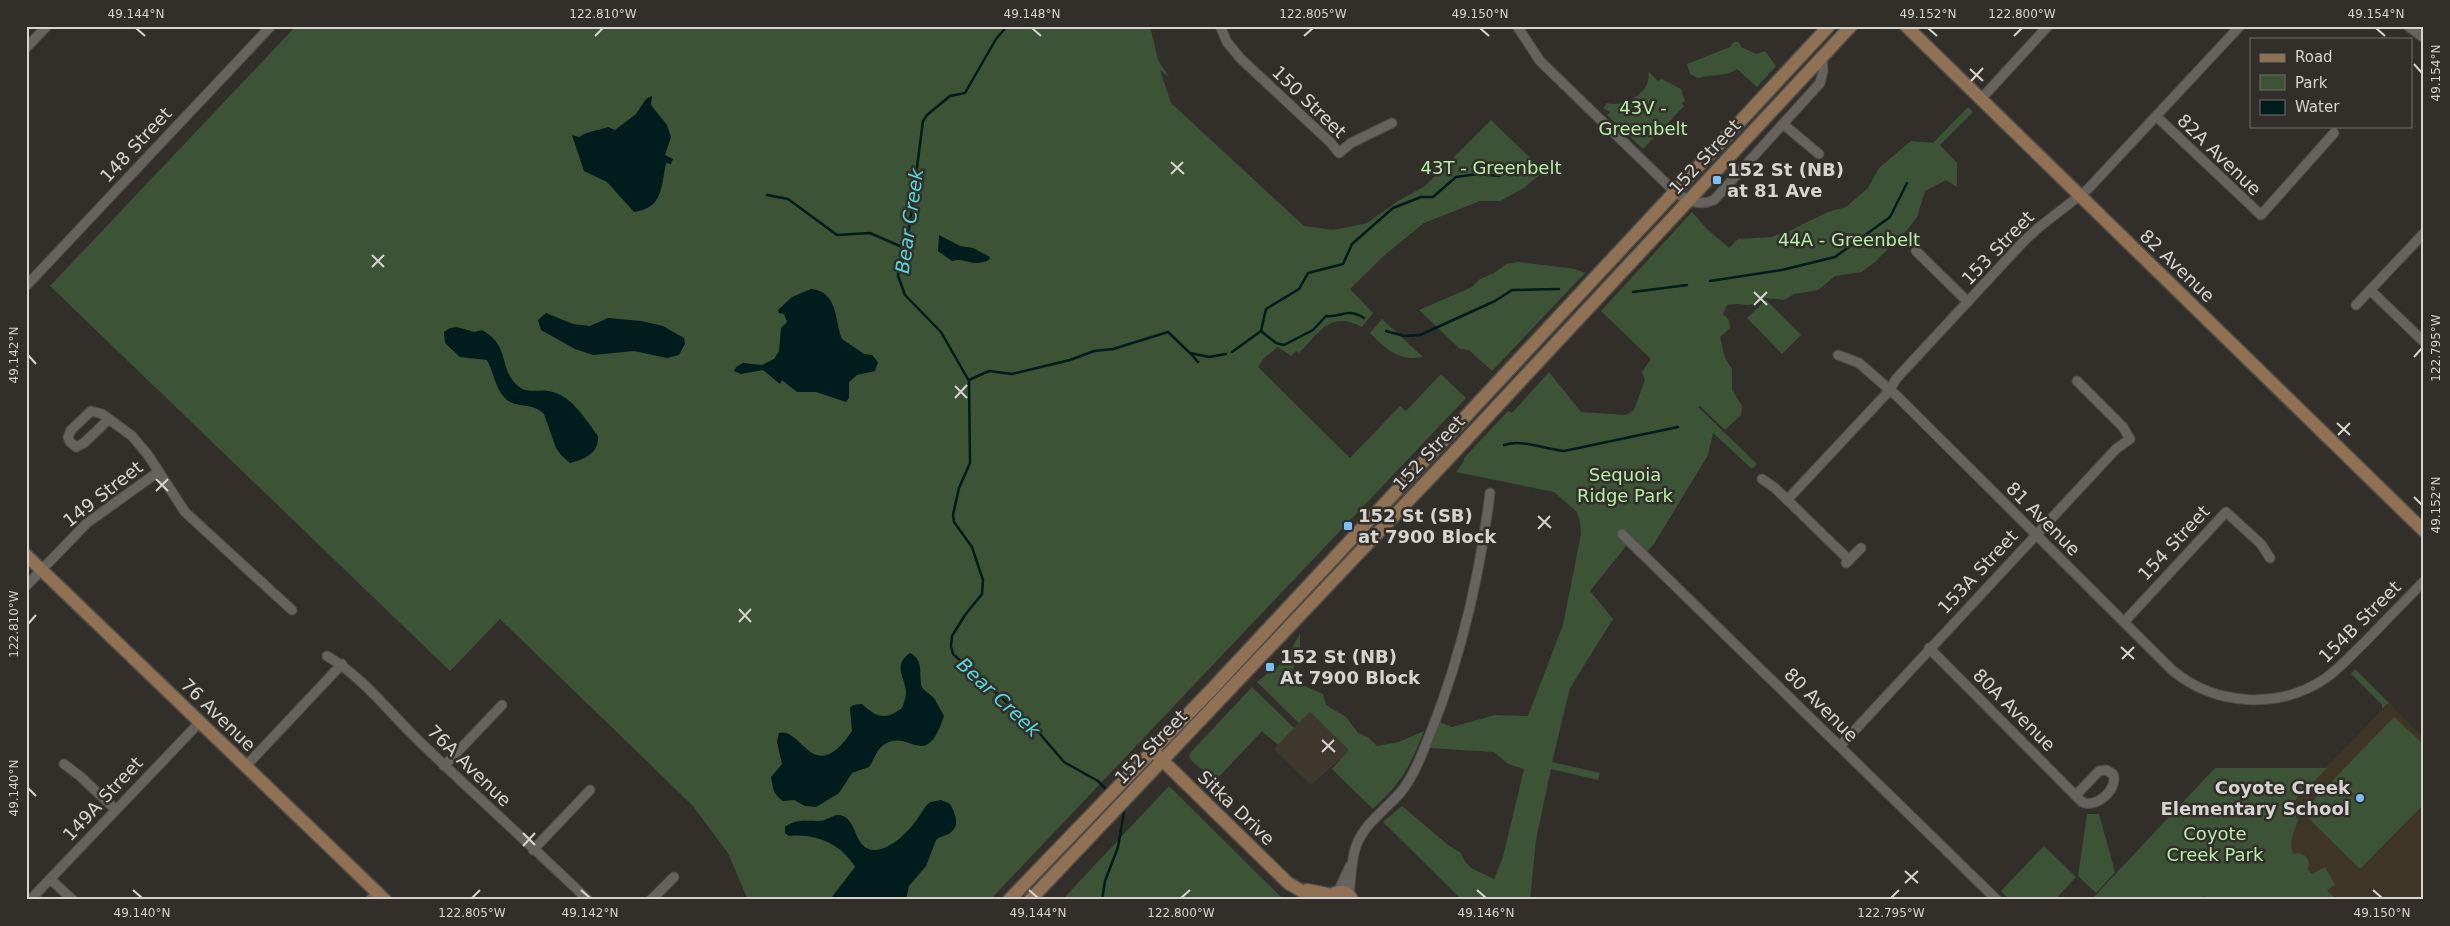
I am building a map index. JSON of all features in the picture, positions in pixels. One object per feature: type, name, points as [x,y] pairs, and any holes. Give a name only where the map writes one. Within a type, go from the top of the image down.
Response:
[{"type":"main road","name":"152 Street","points":[[1009,900],[1220,680],[1828,26]]},
{"type":"main road","name":"152 Street","points":[[1030,900],[1163,761],[1850,26]]},
{"type":"main road","name":"82 Avenue","points":[[1906,26],[2424,532]]},
{"type":"main road","name":"76 Avenue","points":[[26,555],[246,766],[377,897]]},
{"type":"main road","name":"Sitka Drive","points":[[1152,750],[1288,883],[1317,900]]},
{"type":"main road","name":"Sitka Drive","points":[[1297,888],[1340,896]]},
{"type":"street","points":[[26,48],[47,26]]},
{"type":"street","name":"148 Street","points":[[26,286],[271,26]]},
{"type":"street","name":"150 Street","points":[[1220,26],[1235,53],[1330,142],[1339,153],[1351,143],[1392,123]]},
{"type":"street","points":[[1517,26],[1540,61],[1675,192],[1688,201],[1706,202],[1714,200],[1820,83],[1823,70],[1822,57]]},
{"type":"street","points":[[1981,99],[2048,26]]},
{"type":"street","name":"153 Street","points":[[1787,500],[1889,391],[1896,378],[2031,234],[2080,195],[2240,26]]},
{"type":"street","points":[[2408,26],[2424,38]]},
{"type":"street","name":"82A Avenue","points":[[2156,116],[2250,208],[2261,215],[2334,133]]},
{"type":"street","points":[[1783,124],[1819,154]]},
{"type":"street","points":[[2356,305],[2424,234]]},
{"type":"street","points":[[1916,251],[1968,302]]},
{"type":"street","points":[[2370,290],[2424,342]]},
{"type":"street","name":"81 Avenue","points":[[1838,355],[1858,363],[1889,391],[2179,675],[2207,691],[2230,698]]},
{"type":"street","name":"153A Street","points":[[1840,746],[1929,648],[2116,449],[2130,439],[2123,427],[2077,381]]},
{"type":"street","points":[[109,419],[84,444],[76,447],[70,442],[68,437],[71,430],[91,411],[98,412],[109,419],[136,440],[185,512],[292,610]]},
{"type":"street","name":"149 Street","points":[[26,586],[87,523],[158,472]]},
{"type":"street","points":[[1762,479],[1787,500],[1847,562],[1861,548]]},
{"type":"street","points":[[1340,896],[1361,836],[1401,792],[1411,777],[1436,719],[1471,605],[1482,553],[1490,493]]},
{"type":"street","name":"154 Street","points":[[2124,622],[2226,512],[2261,544],[2270,558]]},
{"type":"street","name":"80 Avenue","points":[[1622,534],[1996,900]]},
{"type":"street","name":"154B Street","points":[[2230,698],[2272,699],[2292,695],[2318,683],[2339,668],[2424,582]]},
{"type":"street","name":"80A Avenue","points":[[1929,648],[2076,796]]},
{"type":"street","name":"76A Avenue","points":[[327,656],[342,664],[444,766],[588,900]]},
{"type":"street","points":[[246,766],[342,664]]},
{"type":"street","points":[[444,766],[502,705]]},
{"type":"street","name":"149A Street","points":[[30,900],[200,722]]},
{"type":"street","points":[[64,764],[81,777],[116,810]]},
{"type":"street","points":[[533,850],[590,790]]},
{"type":"street","points":[[651,900],[674,877]]},
{"type":"street","points":[[50,880],[72,900]]},
{"type":"shaded area","name":"Coyote Creek Elementary School","points":[[2389,703],[2424,738],[2424,900],[2337,900],[2266,829]]},
{"type":"shaded area","points":[[1309,712],[1350,750],[1311,785],[1274,749]]},
{"type":"green space","name":"43T - Greenbelt","points":[[296,26],[1150,26],[1158,60],[1169,77],[1160,70],[1171,103],[1304,226],[1333,230],[1367,223],[1398,201],[1425,186],[1491,120],[1544,171],[1524,188],[1500,201],[1480,201],[1424,223],[1387,253],[1350,289],[1373,313],[1362,327],[1351,322],[1334,322],[1320,331],[1299,353],[1296,351],[1291,356],[1278,347],[1264,358],[1258,367],[1350,458],[1400,406],[1406,411],[1441,374],[1466,398],[990,900],[748,900],[728,853],[693,806],[500,619],[450,671],[50,286]]},
{"type":"green space","points":[[1734,42],[1739,42],[1741,47],[1756,54],[1765,51],[1776,66],[1757,87],[1737,69],[1733,72],[1698,78],[1690,74],[1687,64],[1730,47]]},
{"type":"green space","name":"43V - Greenbelt","points":[[1649,72],[1658,81],[1662,79],[1681,89],[1685,101],[1682,103],[1684,106],[1643,149],[1607,115],[1610,112],[1603,108],[1607,103],[1618,104],[1635,97],[1647,84]]},
{"type":"green space","points":[[1968,107],[1973,112],[1940,145],[1957,163],[1957,187],[1946,180],[1925,191],[1917,217],[1907,230],[1876,261],[1862,272],[1835,276],[1818,290],[1794,294],[1784,300],[1765,298],[1760,302],[1750,305],[1727,305],[1723,314],[1729,320],[1730,328],[1720,337],[1725,358],[1732,369],[1732,390],[1742,406],[1741,415],[1725,430],[1700,406],[1698,407],[1757,464],[1752,469],[1713,433],[1708,455],[1654,544],[1640,559],[1626,546],[1590,591],[1613,619],[1570,688],[1552,762],[1600,773],[1598,780],[1551,769],[1536,840],[1530,900],[1462,900],[1383,822],[1402,806],[1448,845],[1461,853],[1471,868],[1494,879],[1503,857],[1524,769],[1508,764],[1494,752],[1429,748],[1440,722],[1452,727],[1495,715],[1528,716],[1563,625],[1581,534],[1577,512],[1554,492],[1456,472],[1464,458],[1508,411],[1512,413],[1549,372],[1581,412],[1626,415],[1634,410],[1645,380],[1642,372],[1651,359],[1601,311],[1692,212],[1707,229],[1729,248],[1738,239],[1771,237],[1789,231],[1828,212],[1846,207],[1868,188],[1879,168],[1911,141],[1933,143]]},
{"type":"green space","points":[[1518,262],[1575,269],[1585,273],[1492,371],[1469,350],[1460,349],[1419,310],[1472,287],[1480,279],[1494,273],[1506,264]]},
{"type":"green space","points":[[1766,300],[1801,335],[1782,354],[1747,318]]},
{"type":"green space","points":[[1382,319],[1423,357],[1407,358],[1387,349],[1370,333]]},
{"type":"green space","points":[[1300,633],[1300,649],[1289,679],[1323,694],[1326,705],[1346,717],[1358,733],[1368,737],[1377,746],[1399,742],[1424,731],[1404,773],[1392,790],[1373,809],[1332,769],[1349,750],[1310,712],[1299,723],[1257,682],[1268,673],[1271,674],[1289,654]]},
{"type":"green space","points":[[2355,669],[2389,703],[2382,709],[2382,705],[2351,674]]},
{"type":"green space","points":[[1252,687],[1294,728],[1278,745],[1262,731],[1215,781],[1189,756]]},
{"type":"green space","points":[[2394,717],[2424,745],[2424,804],[2360,869],[2302,812]]},
{"type":"green space","name":"Coyote Creek Park","points":[[2215,768],[2327,768],[2291,804],[2298,821],[2291,845],[2293,854],[2298,853],[2306,856],[2309,862],[2308,870],[2312,874],[2325,867],[2335,885],[2327,890],[2337,900],[2207,900],[2204,896],[2201,900],[2091,900]]},
{"type":"green space","points":[[1169,786],[1284,900],[1062,900]]},
{"type":"green space","points":[[2087,814],[2099,814],[2115,872],[2096,893],[2078,876]]},
{"type":"green space","points":[[2044,846],[2076,877],[2055,900],[2010,900],[2001,891]]},
{"type":"water","points":[[652,96],[651,105],[667,125],[671,137],[665,155],[673,159],[671,164],[666,163],[661,188],[656,201],[643,210],[634,212],[607,182],[584,171],[572,135],[579,137],[608,127],[615,130],[636,114],[646,99]]},
{"type":"water","points":[[939,235],[960,246],[973,248],[990,257],[989,260],[978,263],[961,260],[952,261],[938,251]]},
{"type":"water","points":[[811,289],[827,295],[831,301],[842,339],[864,354],[872,355],[878,362],[875,371],[857,375],[849,382],[849,398],[846,402],[816,392],[797,392],[782,380],[780,384],[763,370],[741,374],[734,371],[736,367],[743,363],[762,365],[774,359],[779,351],[781,328],[787,322],[784,314],[779,313],[778,310],[792,297]]},
{"type":"water","points":[[546,313],[573,324],[590,326],[608,318],[641,321],[663,326],[684,338],[685,344],[679,355],[667,358],[634,351],[593,355],[575,349],[541,330],[538,320]]},
{"type":"water","points":[[457,327],[474,332],[482,330],[491,336],[501,350],[508,372],[518,386],[529,391],[556,393],[577,408],[598,436],[598,442],[594,451],[586,457],[570,463],[561,455],[556,448],[544,414],[534,408],[507,400],[498,388],[487,360],[460,357],[445,343],[444,332],[450,328]]},
{"type":"water","points":[[910,653],[918,660],[922,688],[934,698],[944,716],[931,742],[924,746],[904,741],[883,745],[869,767],[852,773],[839,793],[816,807],[805,806],[794,800],[783,801],[777,796],[771,777],[782,764],[777,742],[779,733],[787,733],[818,755],[827,755],[839,747],[852,731],[850,708],[853,705],[862,704],[881,716],[891,715],[902,708],[906,692],[901,667],[902,662]]},
{"type":"water","points":[[941,800],[950,804],[955,815],[955,827],[950,833],[936,840],[926,866],[909,886],[906,900],[833,900],[832,897],[855,867],[843,852],[827,842],[808,836],[789,836],[785,833],[785,827],[793,823],[821,821],[840,815],[848,819],[864,846],[869,849],[882,849],[900,838],[929,803]]},
{"type":"waterway","name":"Bear Creek","points":[[1007,26],[996,39],[965,93],[950,96],[927,115],[923,121],[909,229],[902,247],[898,276],[905,295],[941,332],[969,381],[970,463],[959,488],[953,515],[954,522],[972,547],[983,580],[982,594],[965,615],[952,636],[951,646],[953,654],[1035,728],[1064,762],[1098,781],[1108,791]]},
{"type":"waterway","points":[[1261,331],[1266,309],[1299,289],[1308,273],[1343,264],[1352,244],[1393,208],[1421,197],[1433,197],[1456,177],[1478,174],[1499,176],[1516,165]]},
{"type":"waterway","points":[[1710,281],[1782,270],[1835,257],[1890,217],[1907,183]]},
{"type":"waterway","points":[[767,195],[788,199],[837,235],[870,233],[902,247]]},
{"type":"waterway","points":[[1633,292],[1687,285]]},
{"type":"waterway","points":[[1386,331],[1404,336],[1420,335],[1495,301],[1512,290],[1559,289]]},
{"type":"waterway","points":[[1232,352],[1261,331],[1276,343],[1284,345],[1313,330],[1326,316],[1353,313],[1364,318]]},
{"type":"waterway","points":[[969,380],[989,371],[1012,374],[1070,360],[1094,351],[1113,349],[1168,332],[1190,353],[1209,357],[1226,354]]},
{"type":"waterway","points":[[1191,354],[1198,362]]},
{"type":"waterway","points":[[1504,445],[1518,443],[1564,451],[1678,427]]},
{"type":"waterway","name":"Bear Creek","points":[[1102,900],[1105,881],[1118,847],[1124,812],[1122,809]]},
{"type":"place","name":"152 St (NB) at 81 Ave","points":[[1717,180]]},
{"type":"place","name":"152 St (SB) at 7900 Block","points":[[1348,526]]},
{"type":"place","name":"152 St (NB) At 7900 Block","points":[[1270,667]]},
{"type":"place","name":"Coyote Creek Elementary School","points":[[2360,798]]},
{"type":"park label","name":"44A - Greenbelt","points":[[1849,240]]},
{"type":"park label","name":"Sequoia Ridge Park","points":[[1625,485]]}]
